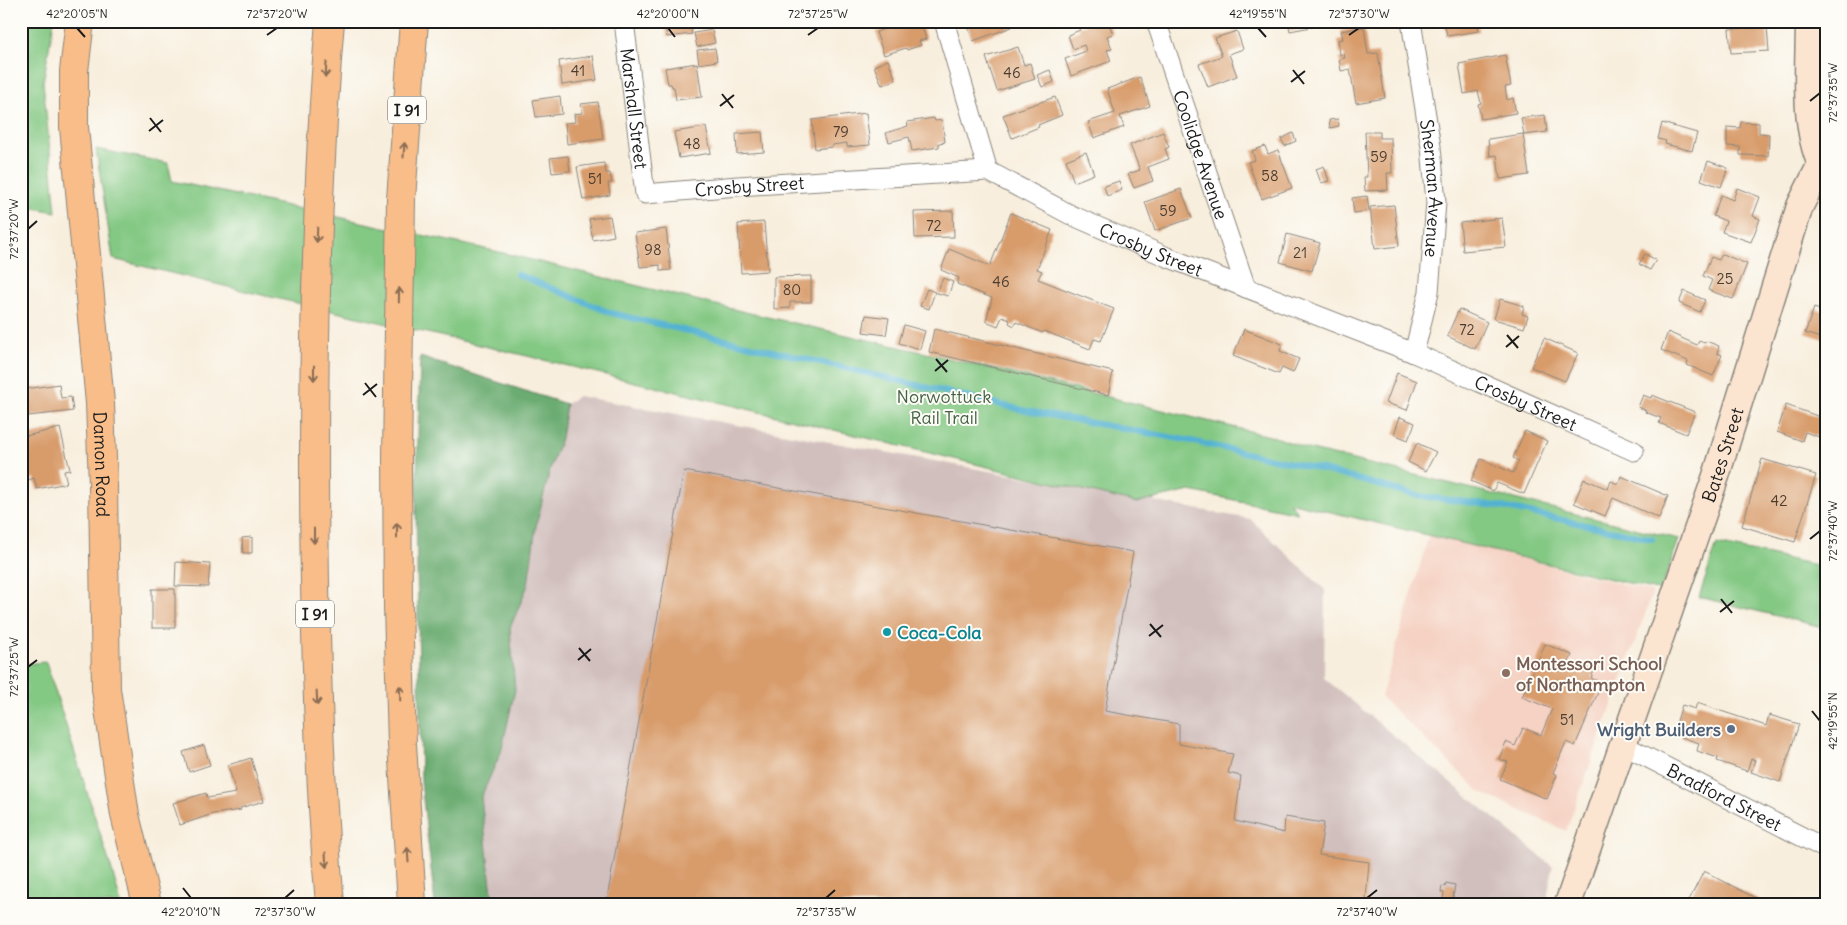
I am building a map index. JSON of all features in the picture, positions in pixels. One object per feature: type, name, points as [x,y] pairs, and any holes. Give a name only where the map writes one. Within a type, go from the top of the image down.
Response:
[{"type":"main road","name":"Damon Road","points":[[80,21],[74,71],[74,126],[100,411],[103,478],[106,689],[125,815],[147,904]]},
{"type":"main road","name":"I 91","points":[[330,21],[318,186],[315,324],[314,610],[322,793],[330,904]]},
{"type":"main road","name":"I 91","points":[[412,904],[404,784],[397,513],[401,199],[414,21]]},
{"type":"street","name":"Marshall Street","points":[[624,21],[645,194]]},
{"type":"street","points":[[944,21],[988,171]]},
{"type":"street","name":"Coolidge Avenue","points":[[1156,21],[1246,288]]},
{"type":"street","name":"Sherman Avenue","points":[[1411,21],[1431,147],[1436,202],[1429,292],[1414,353]]},
{"type":"street","points":[[1809,21],[1810,126],[1815,151],[1823,163]]},
{"type":"street","name":"Bates Street","points":[[1568,904],[1716,476],[1800,206],[1823,163]]},
{"type":"street","name":"Crosby Street","points":[[645,194],[738,186],[988,171],[1071,215],[1167,257],[1414,353],[1634,450]]},
{"type":"street","name":"Bradford Street","points":[[1623,745],[1826,849]]},
{"type":"shaded area","name":"Coca-Cola","points":[[578,396],[1250,519],[1325,590],[1324,678],[1553,867],[1546,904],[493,904],[481,797],[501,752],[515,690],[510,628],[528,585],[536,526],[550,469],[561,438],[566,404]]},
{"type":"shaded area","name":"Montessori School of Northampton","points":[[1429,535],[1653,592],[1566,831],[1480,792],[1381,697]]},
{"type":"green space","points":[[21,21],[54,21],[43,82],[56,212],[21,206]]},
{"type":"green space","name":"Norwottuck Rail Trail","points":[[96,149],[168,163],[172,181],[495,251],[745,312],[935,355],[1278,438],[1308,449],[1679,539],[1661,591],[1289,502],[1298,513],[1190,491],[1137,503],[527,356],[113,259]]},
{"type":"green space","points":[[420,357],[566,404],[561,438],[550,469],[536,526],[528,585],[510,628],[515,690],[501,752],[481,797],[493,904],[435,904],[421,782],[416,512]]},
{"type":"green space","points":[[1717,544],[1826,567],[1826,628],[1699,597]]},
{"type":"green space","points":[[46,662],[121,904],[21,904],[21,664]]},
{"type":"building","points":[[550,21],[565,21],[565,22],[551,25]]},
{"type":"building","points":[[664,21],[690,21],[692,34],[667,37]]},
{"type":"building","points":[[906,21],[920,21],[926,39],[919,41],[921,45],[884,55],[876,32]]},
{"type":"building","points":[[966,21],[1010,21],[1012,27],[973,41]]},
{"type":"building","points":[[1094,21],[1108,21],[1113,34],[1107,36],[1112,49],[1107,50],[1111,61],[1071,76],[1065,59],[1086,51],[1084,45],[1073,49],[1068,35],[1080,30],[1078,27]]},
{"type":"building","points":[[1288,21],[1320,21],[1321,25],[1290,31]]},
{"type":"building","points":[[1444,21],[1477,21],[1479,31],[1447,36]]},
{"type":"building","points":[[1364,27],[1368,54],[1378,53],[1385,98],[1356,103],[1350,69],[1341,71],[1339,59],[1345,58],[1344,54],[1340,55],[1338,40],[1343,39],[1341,31]]},
{"type":"building","points":[[1767,27],[1769,51],[1731,53],[1729,29]]},
{"type":"building","points":[[712,30],[715,43],[697,47],[694,33]]},
{"type":"building","points":[[1237,31],[1243,49],[1229,54],[1237,76],[1208,87],[1199,64],[1222,56],[1215,38]]},
{"type":"building","points":[[1018,47],[1024,65],[1030,63],[1035,79],[997,91],[986,57]]},
{"type":"building","points":[[715,48],[717,61],[699,64],[697,50]]},
{"type":"building","points":[[1505,55],[1511,86],[1505,87],[1507,100],[1513,98],[1516,113],[1481,119],[1478,104],[1481,103],[1478,91],[1464,94],[1459,64]]},
{"type":"building","points":[[593,56],[597,80],[562,85],[559,61]]},
{"type":"building","points":[[888,60],[896,80],[882,85],[874,66]]},
{"type":"building","points":[[697,63],[702,97],[676,100],[674,87],[668,84],[665,68]]},
{"type":"building","points":[[1050,70],[1054,82],[1042,87],[1037,75]]},
{"type":"building","points":[[1140,77],[1150,106],[1120,116],[1124,127],[1094,138],[1088,122],[1115,113],[1107,89]]},
{"type":"building","points":[[560,96],[562,114],[536,117],[533,100]]},
{"type":"building","points":[[1055,97],[1062,115],[1012,138],[1003,115]]},
{"type":"building","points":[[598,102],[603,139],[567,144],[565,123],[575,122],[574,114],[582,113],[581,104]]},
{"type":"building","points":[[866,113],[870,145],[847,147],[847,143],[815,149],[812,120]]},
{"type":"building","points":[[1545,115],[1547,132],[1524,135],[1521,118]]},
{"type":"building","points":[[934,118],[935,121],[942,120],[945,142],[939,143],[939,147],[912,151],[909,137],[889,142],[886,133],[908,126],[907,122]]},
{"type":"building","points":[[1338,119],[1339,126],[1330,128],[1329,120]]},
{"type":"building","points":[[1741,122],[1759,123],[1759,133],[1769,134],[1768,156],[1740,155],[1740,147],[1727,146],[1727,127],[1740,128]]},
{"type":"building","points":[[1662,123],[1697,133],[1692,151],[1665,144],[1666,141],[1658,139]]},
{"type":"building","points":[[706,127],[711,153],[679,158],[674,132]]},
{"type":"building","points":[[762,132],[764,152],[737,154],[736,134]]},
{"type":"building","points":[[1163,132],[1169,147],[1165,149],[1169,159],[1148,167],[1153,181],[1134,188],[1128,174],[1140,170],[1130,145]]},
{"type":"building","points":[[1365,132],[1380,132],[1380,138],[1391,138],[1392,173],[1387,173],[1388,190],[1365,191],[1364,177],[1367,177]]},
{"type":"building","points":[[1293,133],[1296,141],[1285,146],[1281,139]]},
{"type":"building","points":[[1523,134],[1529,175],[1500,179],[1497,155],[1490,156],[1488,139]]},
{"type":"building","points":[[1265,146],[1268,154],[1278,150],[1292,188],[1262,199],[1248,162],[1255,160],[1252,151]]},
{"type":"building","points":[[1086,152],[1094,174],[1074,182],[1066,160]]},
{"type":"building","points":[[568,156],[570,171],[552,173],[550,158]]},
{"type":"building","points":[[1708,161],[1728,168],[1721,187],[1701,180]]},
{"type":"building","points":[[604,163],[606,173],[610,173],[612,183],[608,183],[610,195],[583,200],[577,167]]},
{"type":"building","points":[[1324,166],[1329,181],[1321,183],[1316,169]]},
{"type":"building","points":[[1119,181],[1122,190],[1107,196],[1104,186]]},
{"type":"building","points":[[1737,188],[1760,197],[1753,216],[1760,219],[1751,242],[1722,232],[1726,221],[1713,216],[1721,195],[1733,200]]},
{"type":"building","points":[[1181,189],[1192,218],[1155,231],[1145,202]]},
{"type":"building","points":[[1367,196],[1369,211],[1354,213],[1352,198]]},
{"type":"building","points":[[1394,205],[1399,246],[1375,249],[1370,207]]},
{"type":"building","points":[[953,211],[954,237],[915,238],[914,212]]},
{"type":"building","points":[[1011,213],[1052,230],[1037,269],[1042,271],[1038,279],[1114,309],[1101,341],[1094,339],[1090,349],[1016,322],[1014,326],[1009,323],[1010,320],[1002,317],[998,326],[986,321],[992,298],[957,284],[959,278],[941,270],[949,249],[990,266]]},
{"type":"building","points":[[610,216],[614,236],[593,240],[589,219]]},
{"type":"building","points":[[1502,218],[1506,247],[1463,251],[1460,223]]},
{"type":"building","points":[[764,222],[768,271],[741,273],[738,224]]},
{"type":"building","points":[[666,229],[671,270],[660,271],[660,265],[640,267],[635,233]]},
{"type":"building","points":[[1287,234],[1320,243],[1312,271],[1280,262]]},
{"type":"building","points":[[1645,254],[1656,260],[1650,270],[1639,264]]},
{"type":"building","points":[[1722,254],[1747,264],[1733,299],[1708,290],[1712,280],[1703,276],[1711,257],[1719,260]]},
{"type":"building","points":[[811,276],[811,302],[790,302],[790,308],[774,309],[774,277]]},
{"type":"building","points":[[943,278],[953,282],[948,296],[937,293]]},
{"type":"building","points":[[927,289],[935,292],[929,309],[920,306]]},
{"type":"building","points":[[1684,291],[1705,300],[1700,312],[1679,303]]},
{"type":"building","points":[[1500,299],[1524,306],[1522,314],[1528,316],[1524,328],[1494,319]]},
{"type":"building","points":[[1814,308],[1826,312],[1826,340],[1805,333]]},
{"type":"building","points":[[1459,309],[1487,322],[1475,349],[1447,336]]},
{"type":"building","points":[[866,315],[889,318],[886,335],[863,332]]},
{"type":"building","points":[[904,325],[925,331],[920,349],[899,343]]},
{"type":"building","points":[[934,329],[1113,372],[1108,395],[929,352]]},
{"type":"building","points":[[1244,329],[1282,344],[1280,351],[1299,359],[1293,373],[1282,368],[1279,374],[1233,356]]},
{"type":"building","points":[[1668,332],[1697,345],[1699,341],[1705,343],[1706,341],[1719,346],[1717,353],[1722,355],[1713,376],[1687,365],[1688,361],[1661,350]]},
{"type":"building","points":[[1544,338],[1578,353],[1565,381],[1531,367]]},
{"type":"building","points":[[1397,373],[1417,381],[1407,410],[1386,403]]},
{"type":"building","points":[[59,384],[61,398],[71,397],[73,411],[28,416],[25,389]]},
{"type":"building","points":[[1643,395],[1651,398],[1652,395],[1695,412],[1686,434],[1659,423],[1661,418],[1638,407]]},
{"type":"building","points":[[1786,405],[1826,419],[1826,434],[1820,431],[1819,437],[1805,432],[1802,441],[1777,432]]},
{"type":"building","points":[[1400,417],[1415,423],[1408,440],[1394,434]]},
{"type":"building","points":[[60,428],[70,470],[64,471],[67,483],[37,489],[34,478],[28,480],[21,451],[21,437]]},
{"type":"building","points":[[1525,431],[1547,441],[1524,494],[1497,483],[1493,491],[1471,481],[1481,459],[1513,473],[1519,461],[1513,458]]},
{"type":"building","points":[[1417,443],[1436,452],[1426,471],[1408,462]]},
{"type":"building","points":[[1762,459],[1816,475],[1795,542],[1742,526]]},
{"type":"building","name":"Coca-Cola","points":[[684,471],[1133,552],[1105,711],[1179,724],[1179,744],[1233,754],[1228,773],[1241,776],[1235,821],[1284,833],[1285,817],[1324,823],[1319,855],[1369,862],[1366,899],[1376,904],[606,904]]},
{"type":"building","points":[[1621,476],[1668,496],[1659,518],[1613,498],[1605,516],[1574,503],[1584,479],[1608,489],[1611,481],[1618,484]]},
{"type":"building","points":[[252,537],[252,553],[243,553],[242,538]]},
{"type":"building","points":[[176,562],[210,564],[208,587],[175,586]]},
{"type":"building","points":[[152,589],[175,589],[175,628],[152,628]]},
{"type":"building","name":"Montessori School of Northampton","points":[[1545,644],[1572,655],[1566,668],[1573,672],[1577,664],[1594,671],[1591,678],[1602,683],[1575,746],[1566,742],[1553,773],[1557,775],[1547,799],[1500,779],[1508,762],[1499,759],[1506,742],[1515,746],[1523,728],[1541,735],[1552,709],[1522,697]]},
{"type":"building","points":[[1697,703],[1766,726],[1769,715],[1799,724],[1780,782],[1751,772],[1755,760],[1751,759],[1747,771],[1717,761],[1718,758],[1697,751],[1699,743],[1681,737],[1684,727],[1676,724],[1682,705],[1695,709]]},
{"type":"building","points":[[204,745],[210,765],[189,772],[183,752]]},
{"type":"building","points":[[251,758],[264,801],[240,808],[241,810],[213,814],[180,825],[173,803],[206,793],[207,798],[236,793],[228,765]]},
{"type":"building","points":[[1704,871],[1767,904],[1687,904]]},
{"type":"building","points":[[1446,883],[1455,885],[1452,904],[1442,904],[1444,893],[1441,892],[1442,886],[1445,887]]},
{"type":"waterway","points":[[517,274],[611,313],[1027,411],[1191,441],[1319,469],[1419,496],[1497,506],[1652,539]]},
{"type":"place","name":"Coca-Cola","points":[[887,632]]},
{"type":"place","name":"Montessori School of Northampton","points":[[1506,673]]},
{"type":"place","name":"Wright Builders","points":[[1731,729]]}]
